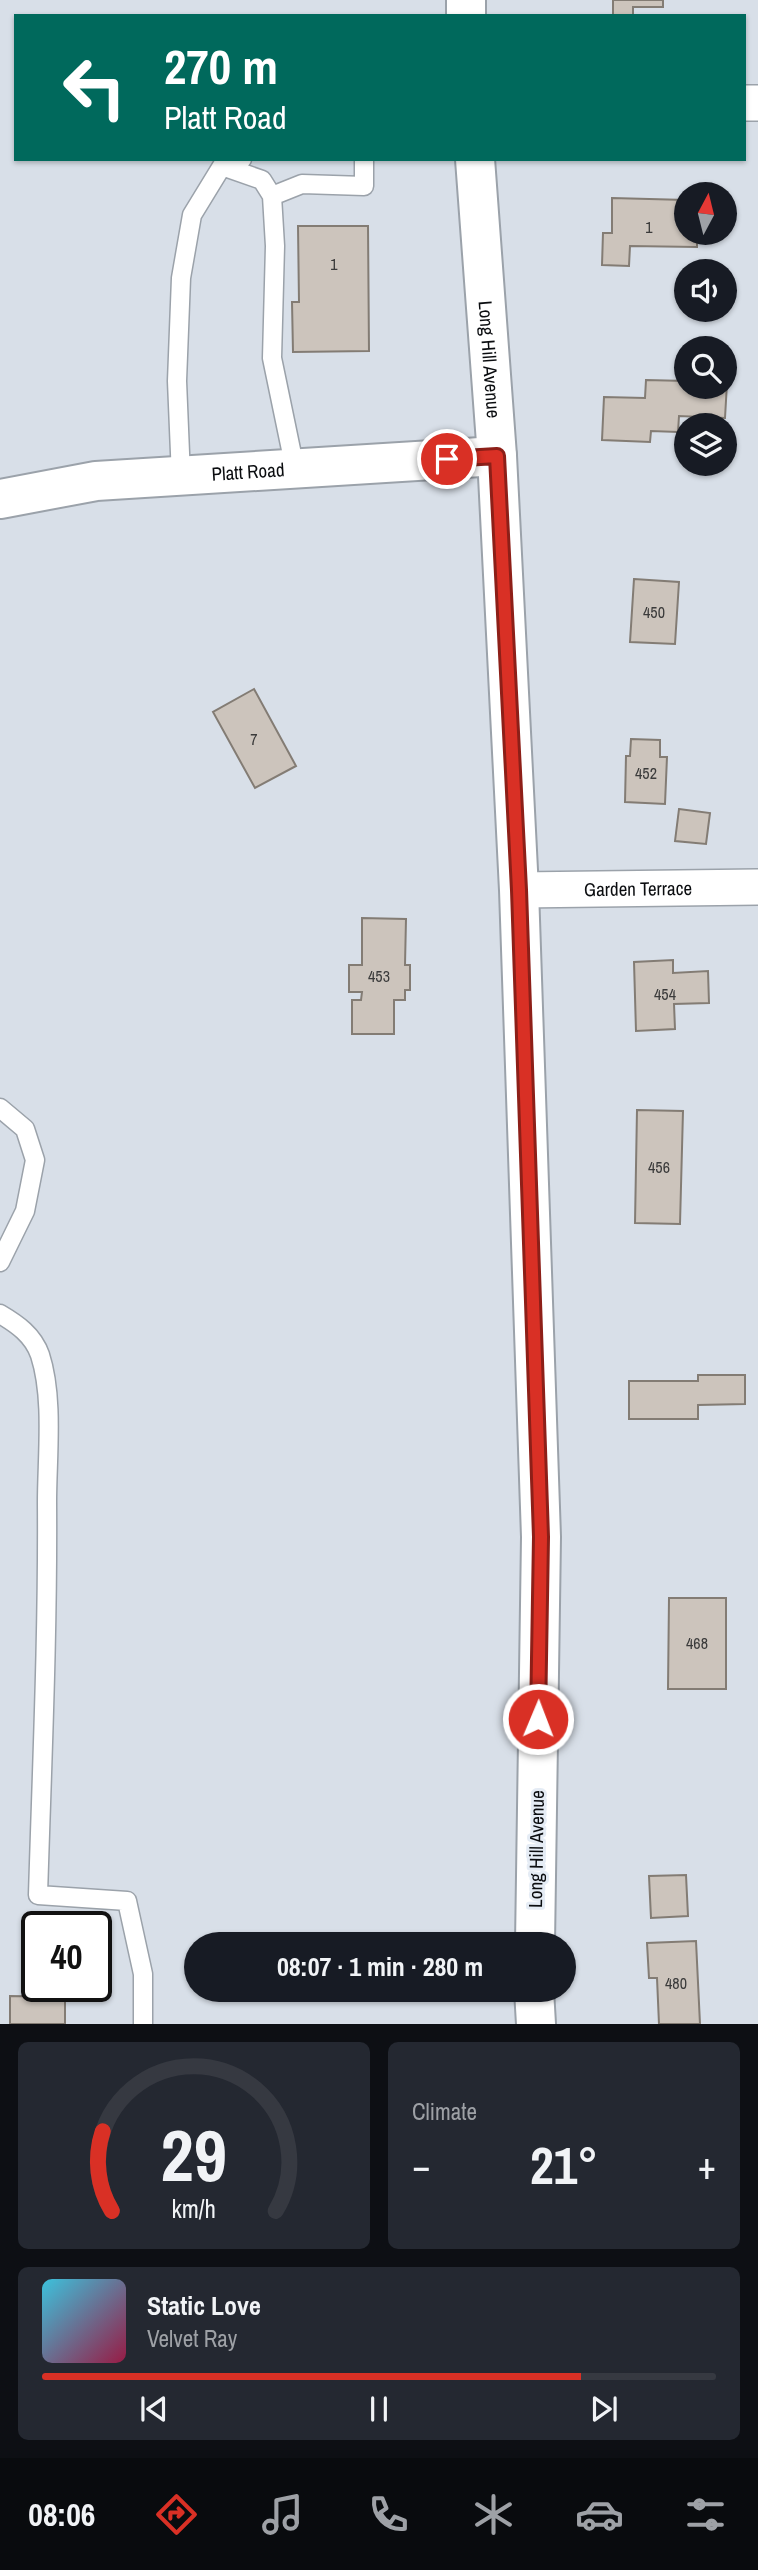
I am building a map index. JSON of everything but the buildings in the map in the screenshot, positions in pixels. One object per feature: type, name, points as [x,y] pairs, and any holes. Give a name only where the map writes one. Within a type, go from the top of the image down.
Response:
[{"type":"street","name":"Long Hill Avenue","points":[[475,161],[497,456],[519,890],[541,1537],[535,1932]]},
{"type":"street","name":"Platt Road","points":[[0,499],[96,481],[497,456]]},
{"type":"street","name":"Garden Terrace","points":[[519,890],[758,887]]},
{"type":"street","points":[[535,2002],[536,2024]]},
{"type":"lane","points":[[181,477],[177,381],[181,278],[192,215],[222,166],[236,161]]},
{"type":"lane","points":[[272,196],[302,184],[364,186],[364,161]]},
{"type":"lane","points":[[222,166],[262,180],[272,196],[275,246],[272,358],[295,469]]},
{"type":"lane","points":[[0,1108],[25,1129],[35,1160],[25,1211],[0,1262]]},
{"type":"lane","points":[[0,1314],[15,1323],[34,1342],[40,1354],[47,1394],[48,1605],[38,1895],[127,1900],[143,1974],[143,2024]]},
{"type":"route","points":[[447,459],[497,456],[519,890],[541,1537],[538,1719]]}]
